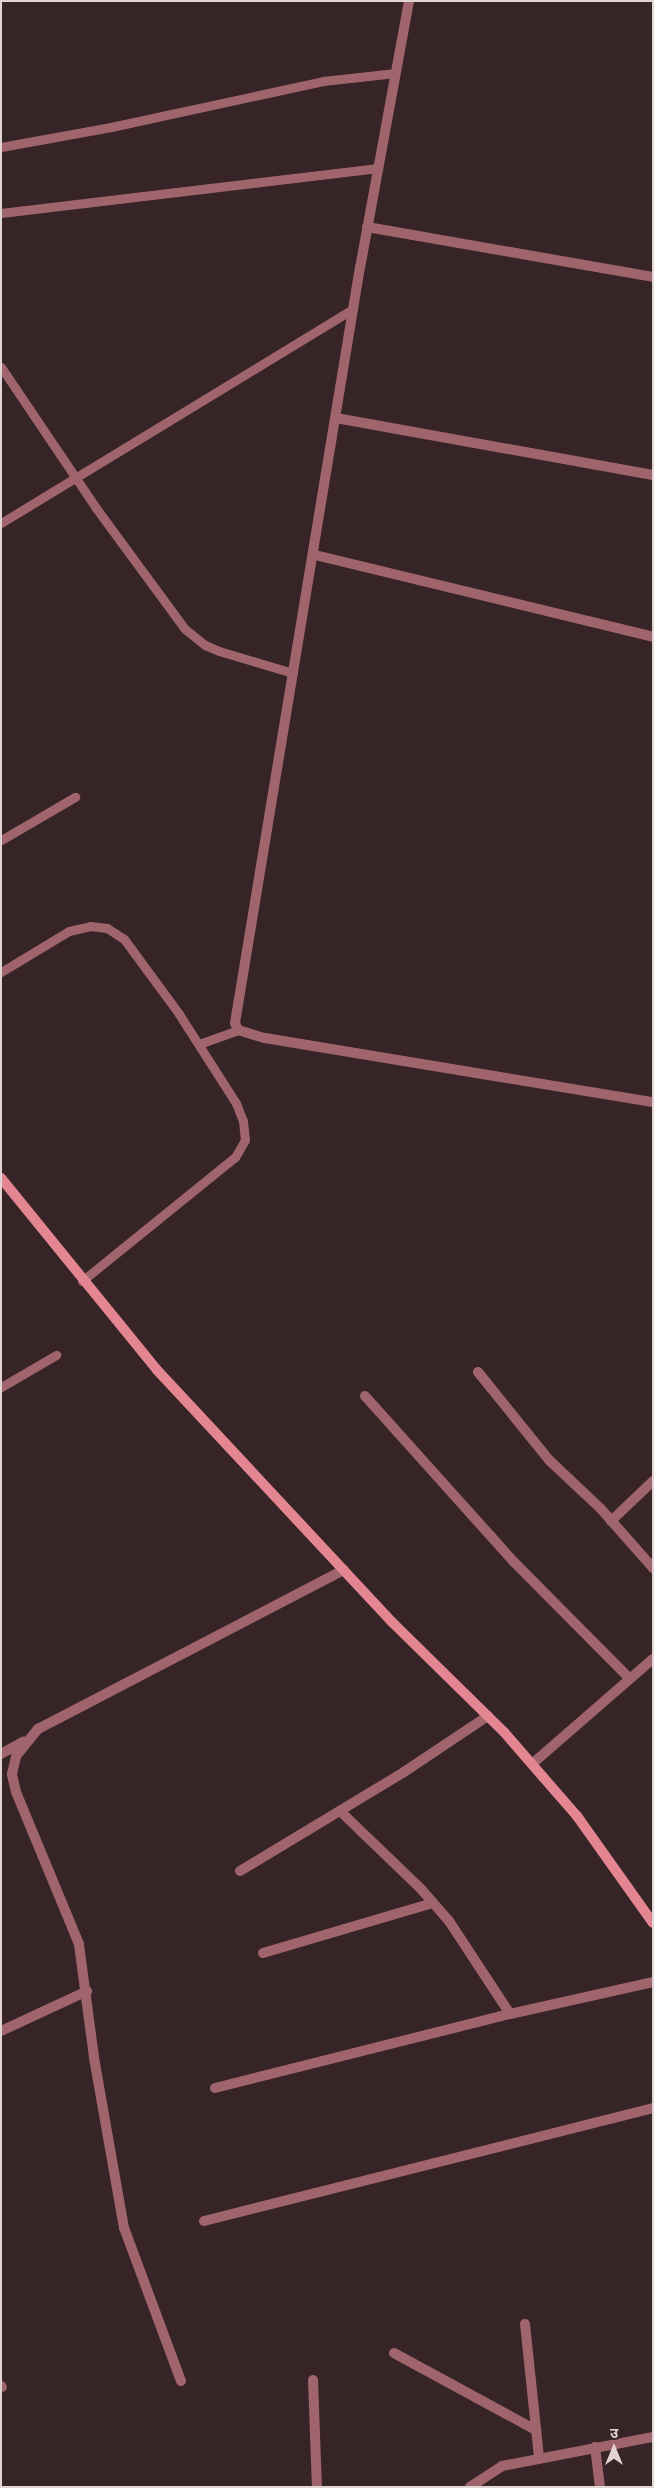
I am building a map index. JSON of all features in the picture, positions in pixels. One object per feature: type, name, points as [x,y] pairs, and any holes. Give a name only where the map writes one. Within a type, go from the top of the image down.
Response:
[{"type":"street","points":[[409,1],[367,227],[315,555],[237,996],[235,1014],[238,1030],[265,1038],[653,1102]]},
{"type":"street","points":[[367,227],[653,277]]},
{"type":"street","points":[[336,418],[653,475]]},
{"type":"street","points":[[315,555],[653,636]]},
{"type":"street","points":[[1,1178],[82,1281],[157,1370],[344,1570],[488,1716],[578,1816],[653,1923]]},
{"type":"street","points":[[478,1372],[549,1460],[611,1521],[653,1568]]},
{"type":"street","points":[[365,1396],[515,1563],[630,1679]]},
{"type":"street","points":[[611,1521],[653,1481]]},
{"type":"street","points":[[1,1754],[26,1740],[38,1730],[344,1570]]},
{"type":"street","points":[[532,1764],[653,1659]]},
{"type":"street","points":[[240,1871],[340,1811],[488,1716]]},
{"type":"street","points":[[26,1740],[14,1765],[16,1792],[79,1944],[87,1991],[94,2057],[124,2228],[181,2381]]},
{"type":"street","points":[[340,1811],[434,1904],[488,1977],[510,2014]]},
{"type":"street","points":[[263,1954],[434,1904]]},
{"type":"street","points":[[215,2088],[510,2014],[653,1982]]},
{"type":"street","points":[[1,2031],[87,1991]]},
{"type":"street","points":[[204,2221],[653,2108]]},
{"type":"street","points":[[525,2324],[539,2458]]},
{"type":"street","points":[[394,2353],[536,2430]]},
{"type":"street","points":[[313,2380],[317,2487]]},
{"type":"street","points":[[470,2487],[502,2466],[653,2437]]},
{"type":"street","points":[[595,2447],[600,2487]]},
{"type":"lane","points":[[1,147],[111,127],[323,81],[396,73]]},
{"type":"lane","points":[[1,213],[378,168]]},
{"type":"lane","points":[[1,523],[353,309]]},
{"type":"lane","points":[[1,367],[75,478],[185,628],[205,645],[219,652],[293,673]]},
{"type":"lane","points":[[1,840],[75,797]]},
{"type":"lane","points":[[1,972],[69,931],[90,926],[107,928],[124,940],[199,1044],[236,1103],[243,1121],[245,1140],[235,1157],[82,1281]]},
{"type":"lane","points":[[199,1044],[238,1030]]},
{"type":"lane","points":[[1,1387],[56,1355]]}]
